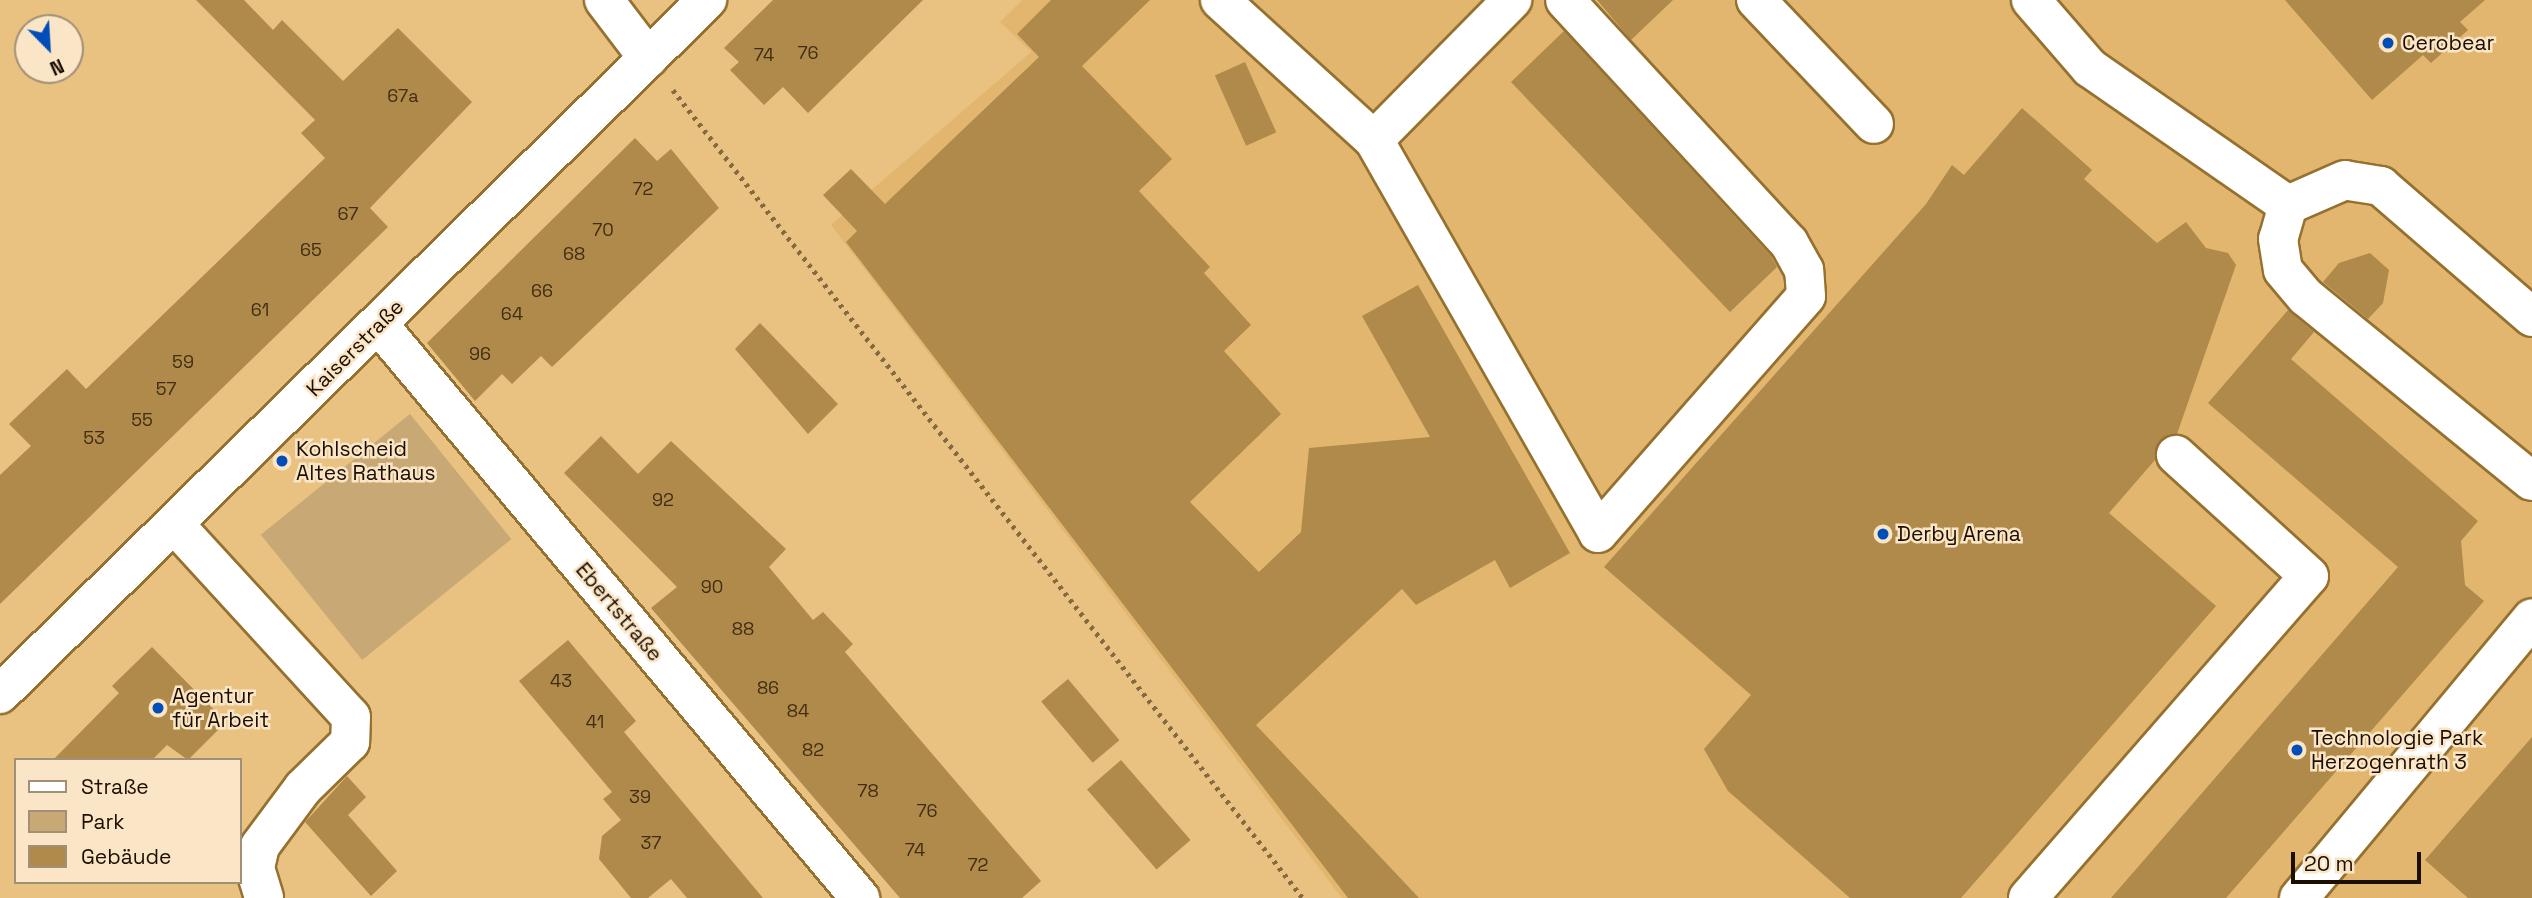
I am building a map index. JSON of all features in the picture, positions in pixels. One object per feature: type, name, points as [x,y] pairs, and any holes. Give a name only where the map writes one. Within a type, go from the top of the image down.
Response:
[{"type":"street","points":[[604,0],[648,58]]},
{"type":"street","name":"Kaiserstraße","points":[[0,694],[707,0]]},
{"type":"street","points":[[1220,0],[1374,140],[1598,533],[1806,296],[1804,270],[1789,243],[1565,0]]},
{"type":"street","points":[[1374,140],[1512,0]]},
{"type":"street","points":[[1756,0],[1874,124]]},
{"type":"street","points":[[2031,0],[2090,68],[2288,205]]},
{"type":"street","points":[[2288,205],[2346,180],[2381,186],[2532,317]]},
{"type":"street","points":[[2288,205],[2278,239],[2283,270],[2306,297],[2532,481]]},
{"type":"street","name":"Ebertstraße","points":[[379,324],[860,898]]},
{"type":"street","points":[[2028,898],[2309,576],[2176,455]]},
{"type":"street","points":[[175,525],[351,717],[350,742],[303,788],[260,846],[255,868],[264,898]]},
{"type":"street","points":[[2299,898],[2532,618]]},
{"type":"path","points":[[648,58],[1303,898]]},
{"type":"shaded area","points":[[1022,0],[2532,0],[2532,898],[1342,898],[831,225],[1031,52],[1000,22]]},
{"type":"green space","points":[[410,414],[511,539],[362,660],[261,535]]},
{"type":"building","points":[[196,0],[244,0],[273,30],[282,20],[343,81],[398,28],[472,102],[370,208],[388,227],[0,604],[0,475],[31,446],[9,424],[67,369],[86,389],[325,158],[301,133],[315,120]]},
{"type":"building","points":[[773,0],[923,0],[808,113],[783,87],[764,105],[730,70],[739,62],[724,48]]},
{"type":"building","points":[[1051,0],[1150,0],[1082,66],[1172,159],[1139,191],[1210,267],[1204,273],[1251,325],[1224,351],[1281,414],[1190,502],[1259,572],[1301,532],[1309,448],[1430,437],[1362,316],[1418,285],[1570,553],[1510,588],[1495,560],[1416,605],[1402,589],[1256,725],[1419,898],[1348,898],[846,242],[857,231],[823,195],[851,169],[885,204],[1039,57],[1017,34]]},
{"type":"building","points":[[1597,0],[1673,0],[1631,40]]},
{"type":"building","name":"Cerobear","points":[[2285,0],[2485,0],[2460,22],[2468,30],[2431,63],[2423,55],[2372,100]]},
{"type":"building","points":[[1564,31],[1771,256],[1777,267],[1730,312],[1511,82]]},
{"type":"building","points":[[1245,62],[1276,132],[1246,146],[1215,75]]},
{"type":"building","name":"Derby Arena","points":[[2022,108],[2092,170],[2084,179],[2157,243],[2186,222],[2206,248],[2228,253],[2236,265],[2177,434],[2159,441],[2155,460],[2109,513],[2216,606],[1961,898],[1850,898],[1728,791],[1704,749],[1751,695],[1604,567],[1926,204],[1952,165],[1964,175]]},
{"type":"building","points":[[635,138],[657,161],[671,149],[719,208],[552,367],[541,356],[512,384],[502,374],[475,401],[427,343]]},
{"type":"building","points":[[2370,253],[2389,270],[2383,303],[2368,319],[2323,282],[2339,263]]},
{"type":"building","name":"Technologie Park Herzogenrath 3","points":[[2288,310],[2314,332],[2291,359],[2478,521],[2461,541],[2465,585],[2484,601],[2226,898],[2111,898],[2398,567],[2208,403]]},
{"type":"building","points":[[760,323],[838,404],[808,434],[735,349]]},
{"type":"building","points":[[601,436],[638,474],[671,441],[786,549],[769,567],[813,620],[823,612],[853,644],[845,652],[1041,881],[1022,898],[900,898],[651,608],[677,587],[564,473]]},
{"type":"building","points":[[568,640],[636,721],[624,732],[763,898],[687,898],[671,879],[648,898],[631,898],[599,859],[602,836],[621,820],[603,799],[612,792],[519,681]]},
{"type":"building","name":"Agentur für Arbeit","points":[[152,647],[226,722],[190,758],[185,758],[167,745],[154,758],[55,758],[119,693],[112,686]]},
{"type":"building","points":[[1068,679],[1119,740],[1093,763],[1041,701]]},
{"type":"building","points":[[2532,737],[2532,898],[2468,898],[2425,860]]},
{"type":"building","points":[[1121,760],[1191,840],[1157,870],[1087,790]]},
{"type":"building","points":[[347,776],[366,797],[348,815],[397,871],[371,896],[305,822]]},
{"type":"place","name":"Cerobear","points":[[2388,43]]},
{"type":"place","name":"Kohlscheid Altes Rathaus","points":[[282,461]]},
{"type":"place","name":"Derby Arena","points":[[1883,534]]},
{"type":"place","name":"Agentur für Arbeit","points":[[158,708]]},
{"type":"place","name":"Technologie Park Herzogenrath 3","points":[[2297,750]]}]
